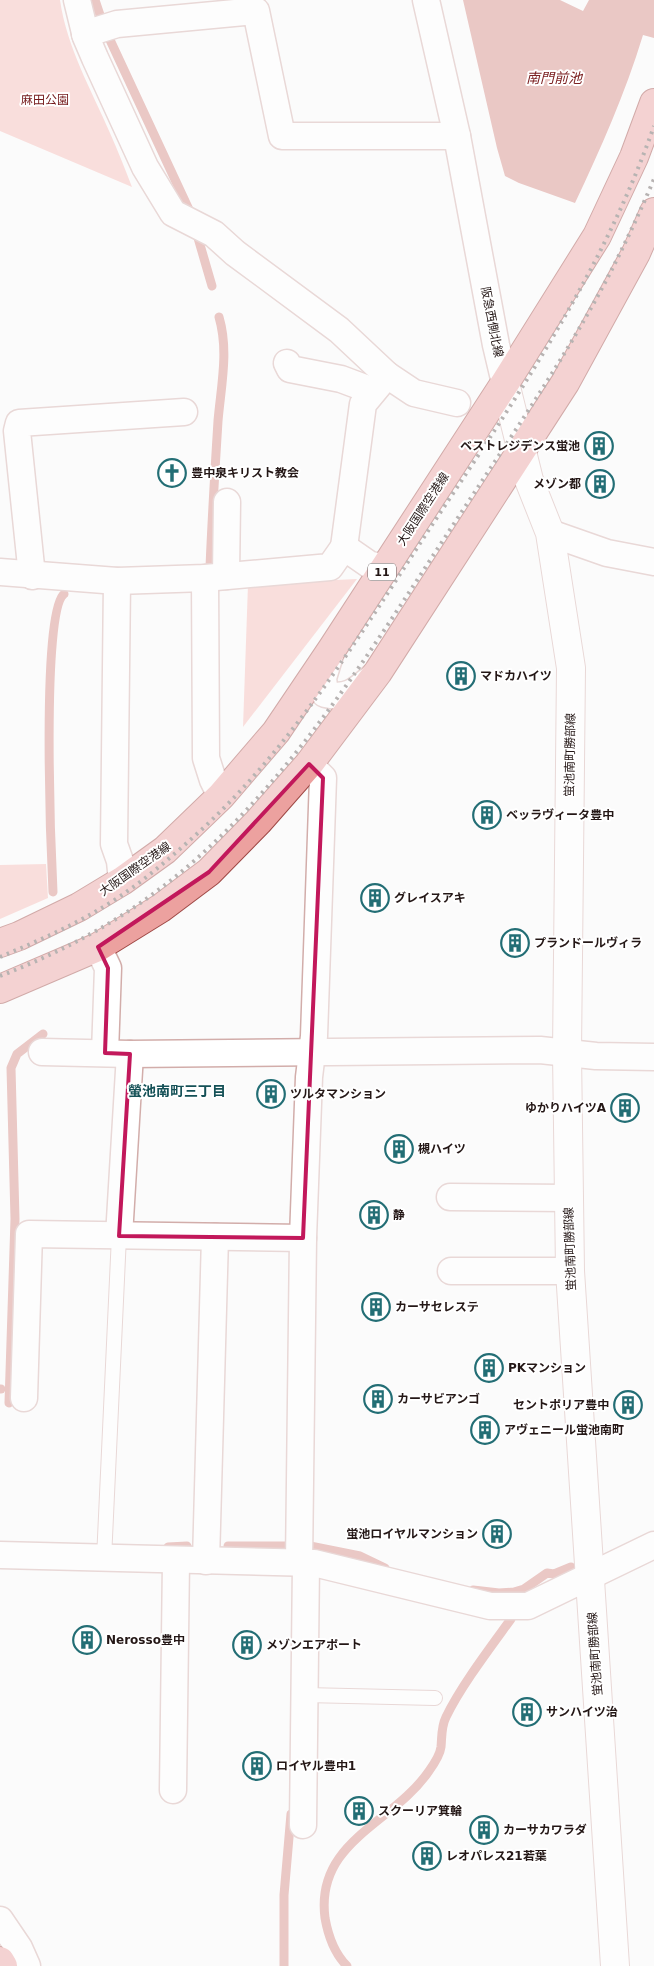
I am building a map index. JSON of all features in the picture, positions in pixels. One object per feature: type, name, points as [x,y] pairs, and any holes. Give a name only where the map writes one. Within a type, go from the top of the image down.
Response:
[{"type":"main road","name":"大阪国際空港線","points":[[0,943],[20,936],[78,907],[122,881],[165,850],[221,796],[276,732],[505,383],[597,236],[634,157],[654,103]]},
{"type":"main road","points":[[0,989],[98,947],[161,908],[208,872],[258,822],[309,764],[378,672],[565,383],[636,253],[654,212]]},
{"type":"main road","points":[[0,1961],[4,1966]]},
{"type":"street","points":[[77,0],[100,29],[151,177],[173,213],[214,234],[235,253],[339,330],[380,383]]},
{"type":"street","name":"阪急西側北線","points":[[426,0],[457,136],[496,345],[529,480],[550,533]]},
{"type":"street","points":[[100,29],[256,10],[282,136],[457,136]]},
{"type":"street","points":[[287,363],[290,368],[341,379],[380,383],[457,403]]},
{"type":"street","points":[[0,572],[32,576],[117,581],[215,577],[330,568],[344,547],[363,404],[380,383]]},
{"type":"street","points":[[32,576],[17,432],[20,423],[184,412]]},
{"type":"street","points":[[221,796],[213,780],[206,758],[215,577],[227,502]]},
{"type":"street","points":[[550,533],[607,553],[654,562]]},
{"type":"street","name":"蛍池南町勝部線","points":[[550,533],[571,668],[567,1053],[570,1271],[616,1966]]},
{"type":"street","points":[[344,547],[370,566],[385,568]]},
{"type":"street","points":[[117,581],[114,844],[120,861],[122,881]]},
{"type":"street","points":[[332,649],[323,678],[325,694],[338,697],[356,691],[378,672]]},
{"type":"street","points":[[304,1825],[304,1238],[309,1077],[312,1052],[323,778],[309,764]]},
{"type":"street","points":[[98,947],[108,968],[118,1053],[119,1236]]},
{"type":"street","points":[[42,1052],[540,1050],[596,1056],[654,1057]]},
{"type":"street","points":[[450,1196],[569,1198]]},
{"type":"street","points":[[24,1398],[29,1234],[304,1238]]},
{"type":"street","points":[[206,1561],[215,1237]]},
{"type":"street","points":[[451,1271],[570,1271]]},
{"type":"street","points":[[0,1556],[314,1563],[490,1606],[528,1606],[590,1578],[654,1545]]},
{"type":"street","points":[[173,1790],[176,1561]]},
{"type":"street","points":[[0,1920],[19,1948],[28,1966]]},
{"type":"lane","points":[[104,1559],[119,1236]]},
{"type":"lane","points":[[305,1695],[435,1698]]},
{"type":"highlighted area","points":[[309,764],[323,778],[303,1238],[119,1236],[130,1054],[105,1053],[108,968],[98,947],[209,872]]},
{"type":"green space","name":"麻田公園","points":[[0,0],[60,0],[63,18],[74,52],[132,187],[0,131]]},
{"type":"green space","points":[[357,579],[243,727],[248,584]]},
{"type":"green space","points":[[46,864],[48,898],[0,919],[0,865]]},
{"type":"water","name":"南門前池","points":[[463,0],[560,0],[583,11],[589,0],[654,0],[654,38],[643,35],[612,120],[575,203],[505,176]]},
{"type":"waterway","points":[[95,0],[104,27],[191,214]]},
{"type":"waterway","points":[[196,231],[212,286]]},
{"type":"waterway","points":[[210,567],[218,421],[224,356],[219,317]]},
{"type":"waterway","points":[[53,892],[49,735],[50,685],[52,642],[57,610],[64,594]]},
{"type":"waterway","points":[[9,1403],[15,1219],[11,1068],[17,1054],[43,1034]]},
{"type":"waterway","points":[[168,1547],[187,1546]]},
{"type":"waterway","points":[[228,1546],[290,1546]]},
{"type":"waterway","points":[[310,1546],[360,1556],[385,1568]]},
{"type":"waterway","points":[[473,1590],[499,1593],[514,1592],[524,1589],[547,1573],[554,1574],[571,1567]]},
{"type":"waterway","points":[[347,1966],[333,1944],[325,1918],[325,1892],[332,1870],[344,1852],[360,1835],[396,1806],[429,1771],[439,1753],[443,1724],[452,1705],[476,1667],[511,1619]]},
{"type":"waterway","points":[[284,1966],[284,1895],[291,1814]]},
{"type":"railway","points":[[0,957],[87,917],[145,878],[189,841],[225,807],[290,733],[376,611],[494,432],[555,334],[609,232],[633,180],[654,126]]},
{"type":"railway","points":[[0,976],[96,931],[127,912],[179,873],[228,830],[314,730],[390,622],[538,396],[575,336],[609,275],[654,179]]},
{"type":"place","name":"ベストレジデンス蛍池","points":[[599,446]]},
{"type":"place","name":"豊中泉キリスト教会","points":[[172,473]]},
{"type":"place","name":"メゾン都","points":[[600,484]]},
{"type":"place","name":"マドカハイツ","points":[[461,676]]},
{"type":"place","name":"ベッラヴィータ豊中","points":[[487,815]]},
{"type":"place","name":"グレイスアキ","points":[[375,898]]},
{"type":"place","name":"プランドールヴィラ","points":[[515,943]]},
{"type":"place","name":"ツルタマンション","points":[[271,1094]]},
{"type":"place","name":"ゆかりハイツA","points":[[625,1108]]},
{"type":"place","name":"槻ハイツ","points":[[399,1149]]},
{"type":"place","name":"静","points":[[374,1215]]},
{"type":"place","name":"カーサセレステ","points":[[376,1307]]},
{"type":"place","name":"PKマンション","points":[[489,1368]]},
{"type":"place","name":"カーサビアンゴ","points":[[378,1399]]},
{"type":"place","name":"セントポリア豊中","points":[[628,1405]]},
{"type":"place","name":"アヴェニール蛍池南町","points":[[485,1430]]},
{"type":"place","name":"蛍池ロイヤルマンション","points":[[497,1534]]},
{"type":"place","name":"Nerosso豊中","points":[[87,1640]]},
{"type":"place","name":"メゾンエアポート","points":[[247,1645]]},
{"type":"place","name":"サンハイツ治","points":[[527,1712]]},
{"type":"place","name":"ロイヤル豊中1","points":[[257,1766]]},
{"type":"place","name":"スクーリア箕輪","points":[[359,1811]]},
{"type":"place","name":"カーサカワラダ","points":[[484,1830]]},
{"type":"place","name":"レオパレス21若葉","points":[[427,1856]]},
{"type":"district","name":"螢池南町三丁目","points":[[177,1091]]}]
